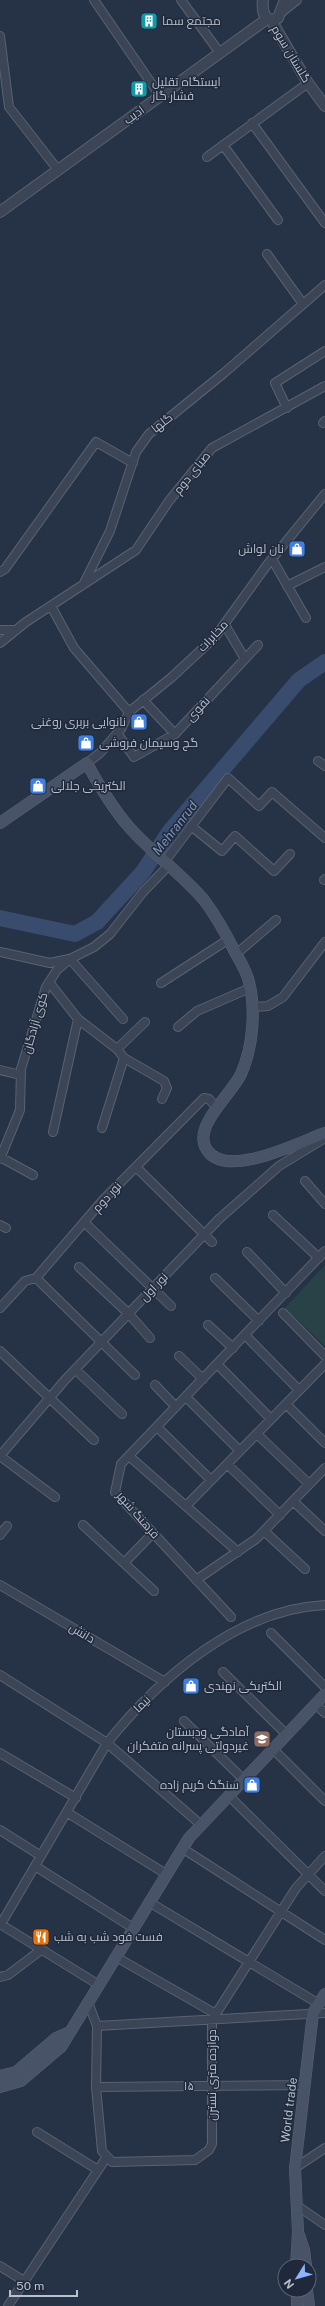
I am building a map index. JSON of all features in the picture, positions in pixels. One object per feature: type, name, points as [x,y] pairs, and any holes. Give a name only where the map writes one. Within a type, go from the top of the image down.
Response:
[{"type":"main road","points":[[0,823],[87,763],[130,828],[203,900],[229,939],[249,981],[253,1007],[250,1038],[241,1074],[212,1114],[203,1140],[207,1150],[217,1158],[230,1162],[244,1162],[325,1133]]},
{"type":"main road","points":[[0,2088],[22,2081],[61,2047],[182,1848],[200,1824],[325,1694]]},
{"type":"main road","name":"World trade","points":[[296,2258],[298,2232],[295,2168],[305,2086],[321,2006]]},
{"type":"main road","points":[[0,2076],[16,2072],[56,2038],[70,2031]]},
{"type":"main road","name":"World trade","points":[[298,2232],[305,2258]]},
{"type":"street","points":[[94,0],[160,96]]},
{"type":"street","points":[[181,0],[220,53]]},
{"type":"street","name":"گلستان سوم","points":[[263,0],[263,10],[308,82],[325,106]]},
{"type":"street","points":[[282,12],[285,0]]},
{"type":"street","points":[[282,12],[297,0]]},
{"type":"street","name":"ادیب","points":[[0,212],[220,53],[269,20],[278,18],[282,12]]},
{"type":"street","points":[[0,36],[9,107],[58,170]]},
{"type":"street","points":[[207,157],[308,82]]},
{"type":"street","points":[[252,124],[325,223]]},
{"type":"street","points":[[223,145],[278,220]]},
{"type":"street","points":[[267,254],[303,304]]},
{"type":"street","name":"گلها","points":[[83,586],[110,531],[136,452],[149,434],[224,373],[325,285]]},
{"type":"street","points":[[287,408],[275,383],[325,351]]},
{"type":"street","name":"صبای دوم","points":[[0,643],[16,630],[136,550],[169,501],[212,448],[325,386]]},
{"type":"street","points":[[0,572],[5,569],[96,442],[133,463]]},
{"type":"street","name":"مخابرات","points":[[87,763],[100,753],[117,733],[129,712],[215,637],[272,559],[325,494]]},
{"type":"street","points":[[272,559],[306,618]]},
{"type":"street","points":[[287,586],[325,567]]},
{"type":"street","points":[[52,606],[74,648],[129,712]]},
{"type":"street","points":[[225,625],[245,659]]},
{"type":"street","points":[[0,630],[16,630]]},
{"type":"street","name":"نقوی","points":[[117,733],[134,757],[175,734],[258,645]]},
{"type":"street","points":[[143,700],[175,734]]},
{"type":"street","name":"کوی آزادگان","points":[[0,1158],[20,1110],[21,1075],[46,987],[49,982],[57,970],[70,959],[94,947],[110,934],[167,863],[191,826],[228,778],[259,806],[272,792],[325,838]]},
{"type":"street","points":[[191,826],[222,851],[235,836],[274,871],[290,854]]},
{"type":"street","points":[[236,954],[276,920]]},
{"type":"street","points":[[161,983],[229,939]]},
{"type":"street","points":[[253,1007],[268,1006],[283,997],[325,942]]},
{"type":"street","points":[[0,952],[50,963],[70,959],[123,1019]]},
{"type":"street","points":[[49,982],[78,1019],[117,1049],[124,1058],[164,1081],[167,1088],[162,1099]]},
{"type":"street","points":[[178,1027],[197,1011],[250,988]]},
{"type":"street","points":[[53,1132],[78,1019]]},
{"type":"street","points":[[117,1049],[145,1022]]},
{"type":"street","points":[[102,1128],[124,1058]]},
{"type":"street","points":[[0,1070],[21,1075]]},
{"type":"street","name":"نور دوم","points":[[0,1308],[25,1281],[36,1278],[84,1222],[204,1098],[209,1099],[217,1108]]},
{"type":"street","name":"نور اول","points":[[0,1456],[50,1397],[205,1234],[279,1166],[325,1138]]},
{"type":"street","points":[[0,1158],[33,1175]]},
{"type":"street","points":[[136,1167],[212,1242]]},
{"type":"street","points":[[305,1181],[325,1204]]},
{"type":"street","points":[[273,1215],[322,1254]]},
{"type":"street","points":[[84,1222],[171,1306]]},
{"type":"street","points":[[247,1252],[286,1293]]},
{"type":"street","name":"فرهنگ شهر","points":[[231,1617],[115,1492],[121,1464],[322,1254]]},
{"type":"street","points":[[79,1267],[129,1314],[150,1338]]},
{"type":"street","points":[[36,1278],[134,1375]]},
{"type":"street","points":[[215,1278],[258,1321]]},
{"type":"street","points":[[283,1313],[325,1356]]},
{"type":"street","points":[[208,1325],[232,1348]]},
{"type":"street","points":[[245,1335],[299,1390]]},
{"type":"street","points":[[0,1351],[94,1440]]},
{"type":"street","points":[[179,1356],[203,1379]]},
{"type":"street","points":[[217,1364],[271,1419]]},
{"type":"street","points":[[186,1506],[325,1364]]},
{"type":"street","points":[[76,1370],[122,1414]]},
{"type":"street","points":[[155,1385],[176,1407]]},
{"type":"street","points":[[186,1397],[240,1451]]},
{"type":"street","points":[[286,1404],[325,1443]]},
{"type":"street","points":[[157,1427],[212,1480]]},
{"type":"street","points":[[257,1434],[310,1484]]},
{"type":"street","points":[[0,1456],[56,1497]]},
{"type":"street","points":[[129,1456],[238,1552]]},
{"type":"street","points":[[227,1464],[280,1515]]},
{"type":"street","points":[[196,1580],[238,1552],[264,1531],[325,1468]]},
{"type":"street","points":[[293,1501],[325,1531]]},
{"type":"street","points":[[83,1525],[154,1591]]},
{"type":"street","points":[[0,1535],[7,1526]]},
{"type":"street","points":[[264,1531],[305,1569]]},
{"type":"street","points":[[124,1563],[153,1533]]},
{"type":"street","name":"دانش","points":[[0,1585],[165,1682]]},
{"type":"street","name":"نیما","points":[[1,1924],[3,1915],[68,1813],[107,1743],[124,1721],[165,1682],[208,1648],[240,1628],[276,1614],[303,1606],[325,1606]]},
{"type":"street","points":[[270,1633],[325,1687]]},
{"type":"street","points":[[224,1672],[286,1734]]},
{"type":"street","points":[[0,1675],[107,1743],[200,1824]]},
{"type":"street","points":[[315,1704],[325,1713]]},
{"type":"street","points":[[184,1721],[243,1779]]},
{"type":"street","points":[[272,1748],[325,1801]]},
{"type":"street","points":[[0,1753],[76,1798]]},
{"type":"street","points":[[228,1795],[325,1891]]},
{"type":"street","points":[[68,1813],[166,1874]]},
{"type":"street","points":[[0,1830],[41,1856]]},
{"type":"street","points":[[182,1848],[281,1910],[325,1940]]},
{"type":"street","name":"دوازده متری نسترن","points":[[106,2158],[112,2162],[124,2163],[195,2160],[204,2156],[212,2144],[214,2017],[281,1910],[308,1874],[325,1856]]},
{"type":"street","points":[[35,1866],[133,1928]]},
{"type":"street","points":[[149,1902],[321,2006]]},
{"type":"street","points":[[1,1924],[99,1985]]},
{"type":"street","points":[[0,1977],[8,1975],[41,1950]]},
{"type":"street","points":[[116,1957],[214,2017]]},
{"type":"street","points":[[8,2306],[106,2158],[102,2151],[96,2087],[97,2026],[88,2002]]},
{"type":"street","points":[[97,2026],[214,2017],[321,2006]]},
{"type":"street","name":"۱۵","points":[[96,2087],[305,2086]]},
{"type":"street","points":[[38,2132],[98,2170]]},
{"type":"street","points":[[295,2168],[325,2148]]},
{"type":"street","points":[[296,2205],[325,2225]]},
{"type":"street","points":[[0,2266],[24,2281]]},
{"type":"green space","points":[[325,1265],[325,1346],[285,1308]]},
{"type":"waterway","name":"Mehranrud","points":[[0,918],[75,934],[97,922],[143,872],[170,831],[299,680],[325,662]]},
{"type":"place","name":"مجتمع سما","points":[[149,21]]},
{"type":"place","name":"ایستگاه تقلیل فشار گاز","points":[[139,89]]},
{"type":"place","name":"نان لواش","points":[[297,549]]},
{"type":"place","name":"نانوایی بربری روغنی","points":[[139,722]]},
{"type":"place","name":"گچ وسیمان فروشی","points":[[86,743]]},
{"type":"place","name":"الکتریکی جلالی","points":[[38,786]]},
{"type":"place","name":"الکتریکی نهندی","points":[[191,1686]]},
{"type":"place","name":"آمادگی ودبستان غیردولتی پسرانه متفکران","points":[[262,1739]]},
{"type":"place","name":"سنگک کریم زاده","points":[[252,1785]]},
{"type":"place","name":"فست فود شب به شب","points":[[41,1937]]}]
